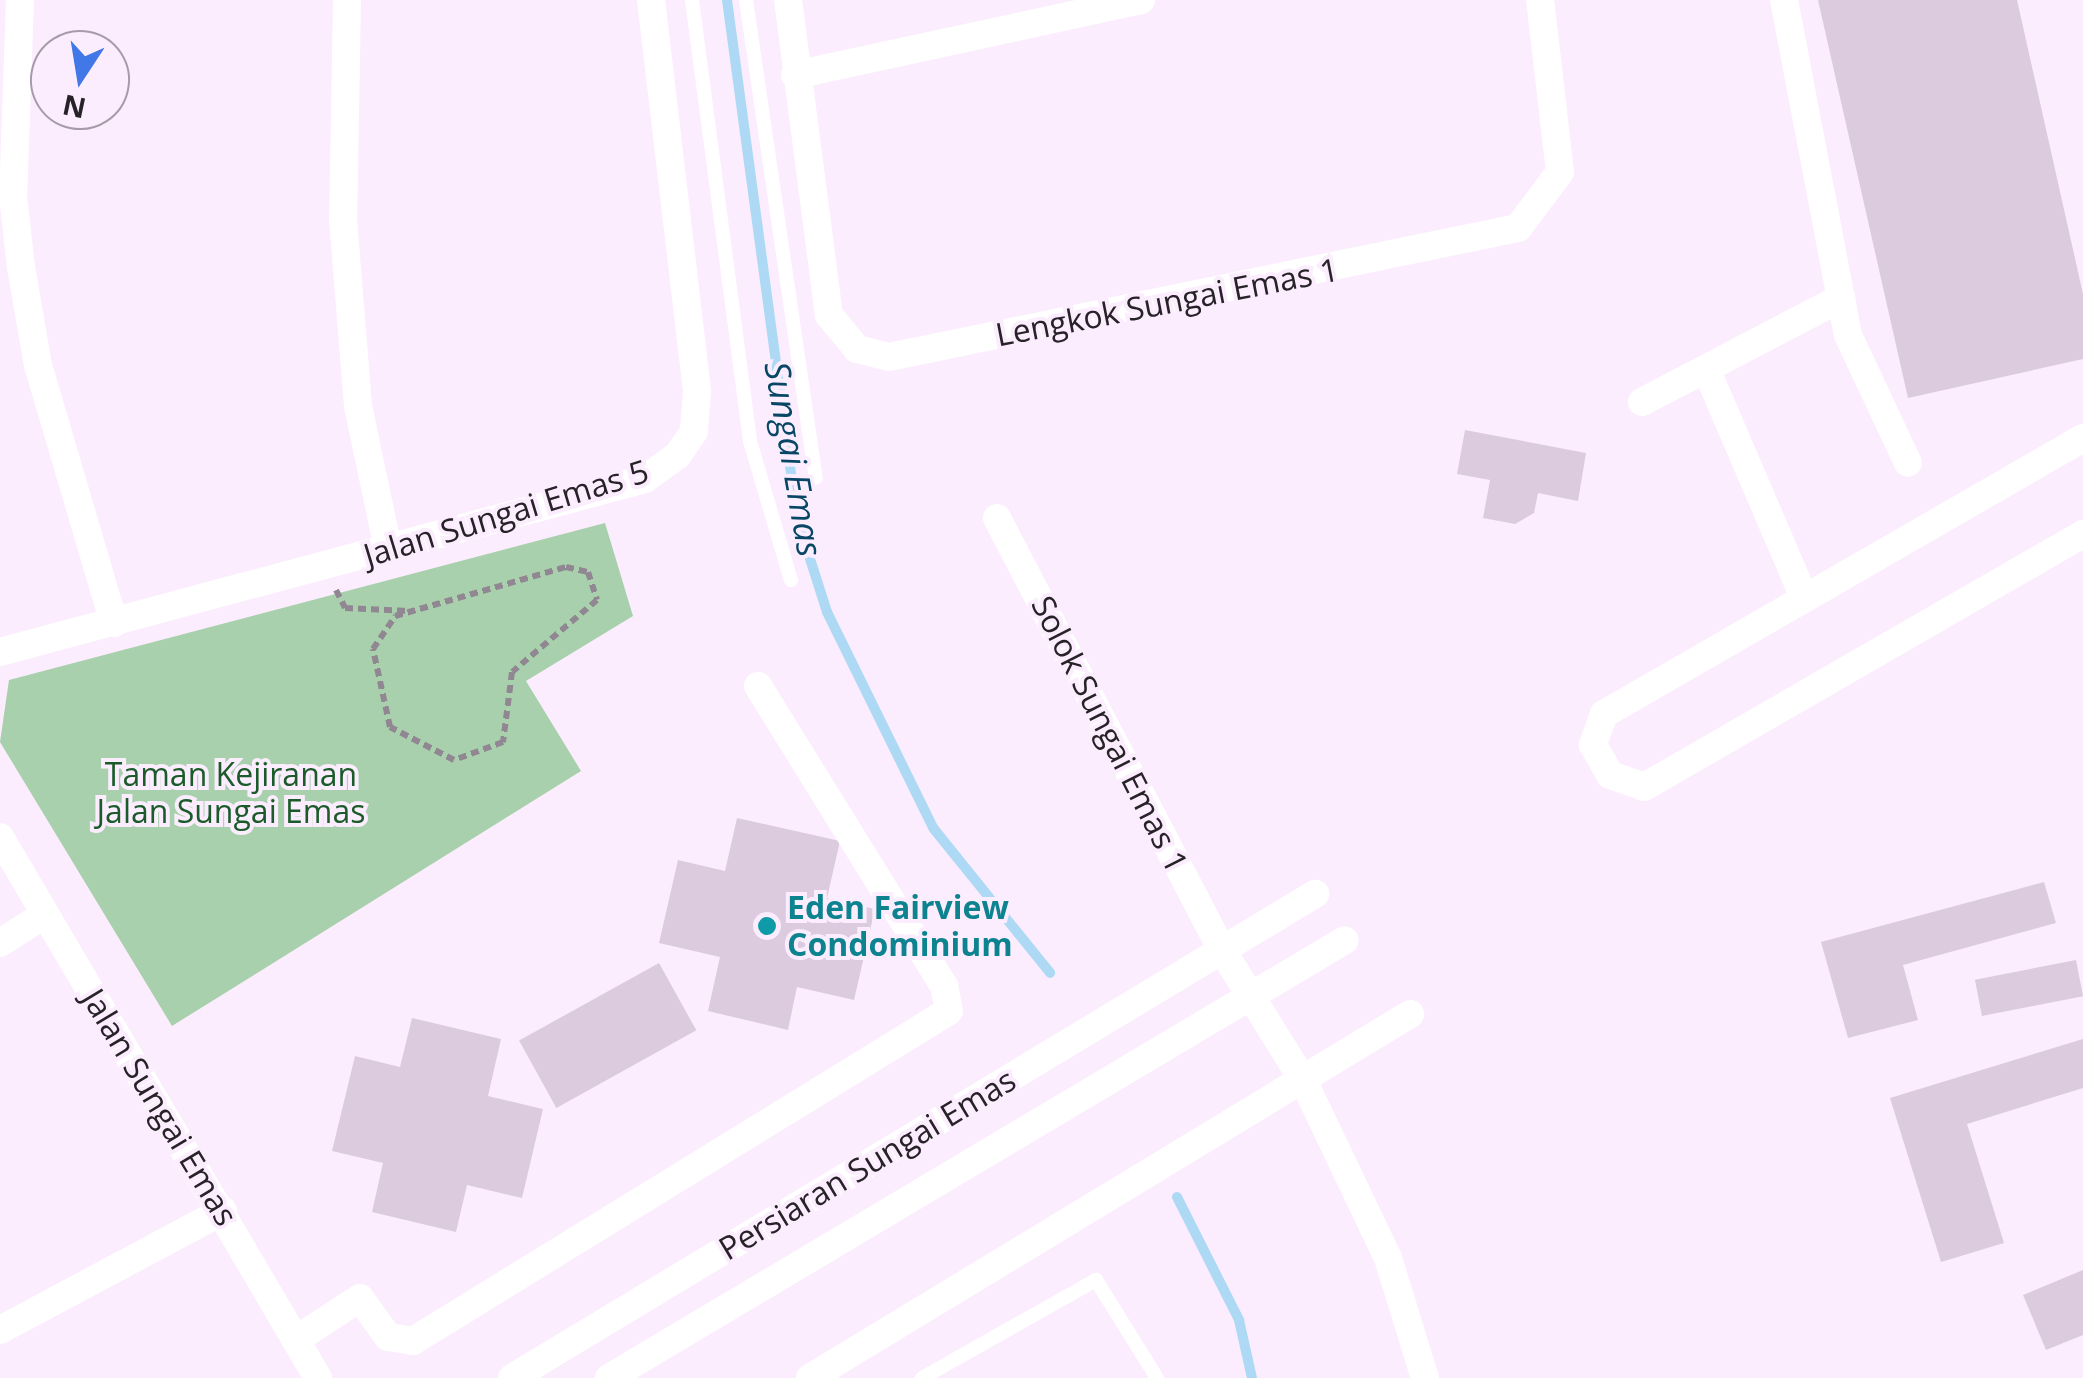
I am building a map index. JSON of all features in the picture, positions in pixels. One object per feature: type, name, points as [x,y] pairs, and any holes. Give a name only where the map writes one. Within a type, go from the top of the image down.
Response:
[{"type":"street","points":[[20,0],[13,178],[21,268],[56,435],[114,623]]},
{"type":"street","points":[[347,0],[343,219],[358,406],[388,548]]},
{"type":"street","name":"Jalan Sungai Emas 5","points":[[0,652],[645,479],[694,431],[651,0]]},
{"type":"street","points":[[788,0],[796,75],[1141,0]]},
{"type":"street","name":"Lengkok Sungai Emas 1","points":[[796,75],[829,315],[856,349],[889,357],[1518,228],[1560,172],[1540,0]]},
{"type":"street","points":[[1784,0],[1848,336],[1908,463]]},
{"type":"street","points":[[1642,402],[1842,298]]},
{"type":"street","points":[[1706,371],[1804,594]]},
{"type":"street","points":[[2083,438],[1804,594],[1604,714],[1593,745],[1610,775],[1644,787],[2083,534]]},
{"type":"street","name":"Solok Sungai Emas 1","points":[[997,518],[1222,950],[1303,1080],[1388,1258],[1425,1378]]},
{"type":"street","points":[[296,1339],[360,1298],[388,1337],[413,1341],[949,1011],[944,986],[758,686]]},
{"type":"street","name":"Jalan Sungai Emas","points":[[0,837],[318,1378]]},
{"type":"street","name":"Persiaran Sungai Emas","points":[[512,1378],[1315,894]]},
{"type":"street","points":[[0,943],[44,915]]},
{"type":"street","name":"Persiaran Sungai Emas","points":[[609,1378],[1345,940]]},
{"type":"street","points":[[810,1378],[1410,1014]]},
{"type":"street","points":[[0,1330],[223,1211]]},
{"type":"lane","points":[[692,0],[750,442],[791,580]]},
{"type":"lane","points":[[746,0],[816,478]]},
{"type":"lane","points":[[922,1378],[1096,1280],[1157,1378]]},
{"type":"path","points":[[340,603],[410,612],[566,567],[588,572],[596,586],[589,613],[526,652],[512,672],[504,742],[454,760],[410,743],[378,702],[373,649],[410,612]]},
{"type":"green space","name":"Taman Kejiranan Jalan Sungai Emas","points":[[605,523],[633,616],[526,681],[581,771],[172,1026],[0,742],[9,680]]},
{"type":"building","points":[[1818,0],[2017,0],[2083,294],[2083,359],[1908,398]]},
{"type":"building","points":[[1465,430],[1586,453],[1578,501],[1538,493],[1534,513],[1515,524],[1483,518],[1490,480],[1457,474]]},
{"type":"building","name":"Eden Fairview Condominium","points":[[737,818],[840,841],[827,898],[875,909],[854,1000],[797,987],[788,1030],[708,1011],[720,957],[659,943],[678,860],[725,871]]},
{"type":"building","points":[[2044,882],[2056,923],[1903,965],[1918,1020],[1848,1038],[1821,942]]},
{"type":"building","points":[[2076,960],[2083,996],[1982,1016],[1975,980]]},
{"type":"building","points":[[659,963],[696,1030],[556,1108],[519,1041]]},
{"type":"building","points":[[412,1018],[501,1039],[488,1096],[543,1109],[522,1198],[467,1185],[456,1232],[372,1212],[383,1163],[332,1151],[355,1056],[400,1067]]},
{"type":"building","points":[[2083,1039],[2083,1088],[1967,1124],[2004,1243],[1941,1262],[1890,1098]]},
{"type":"building","points":[[2083,1270],[2083,1335],[2046,1350],[2023,1295]]},
{"type":"waterway","name":"Sungai Emas","points":[[727,0],[797,518],[827,612],[934,829],[1050,973]]},
{"type":"waterway","name":"Sungai Emas","points":[[1177,1197],[1239,1320],[1252,1378]]},
{"type":"place","name":"Eden Fairview Condominium","points":[[767,926]]}]
